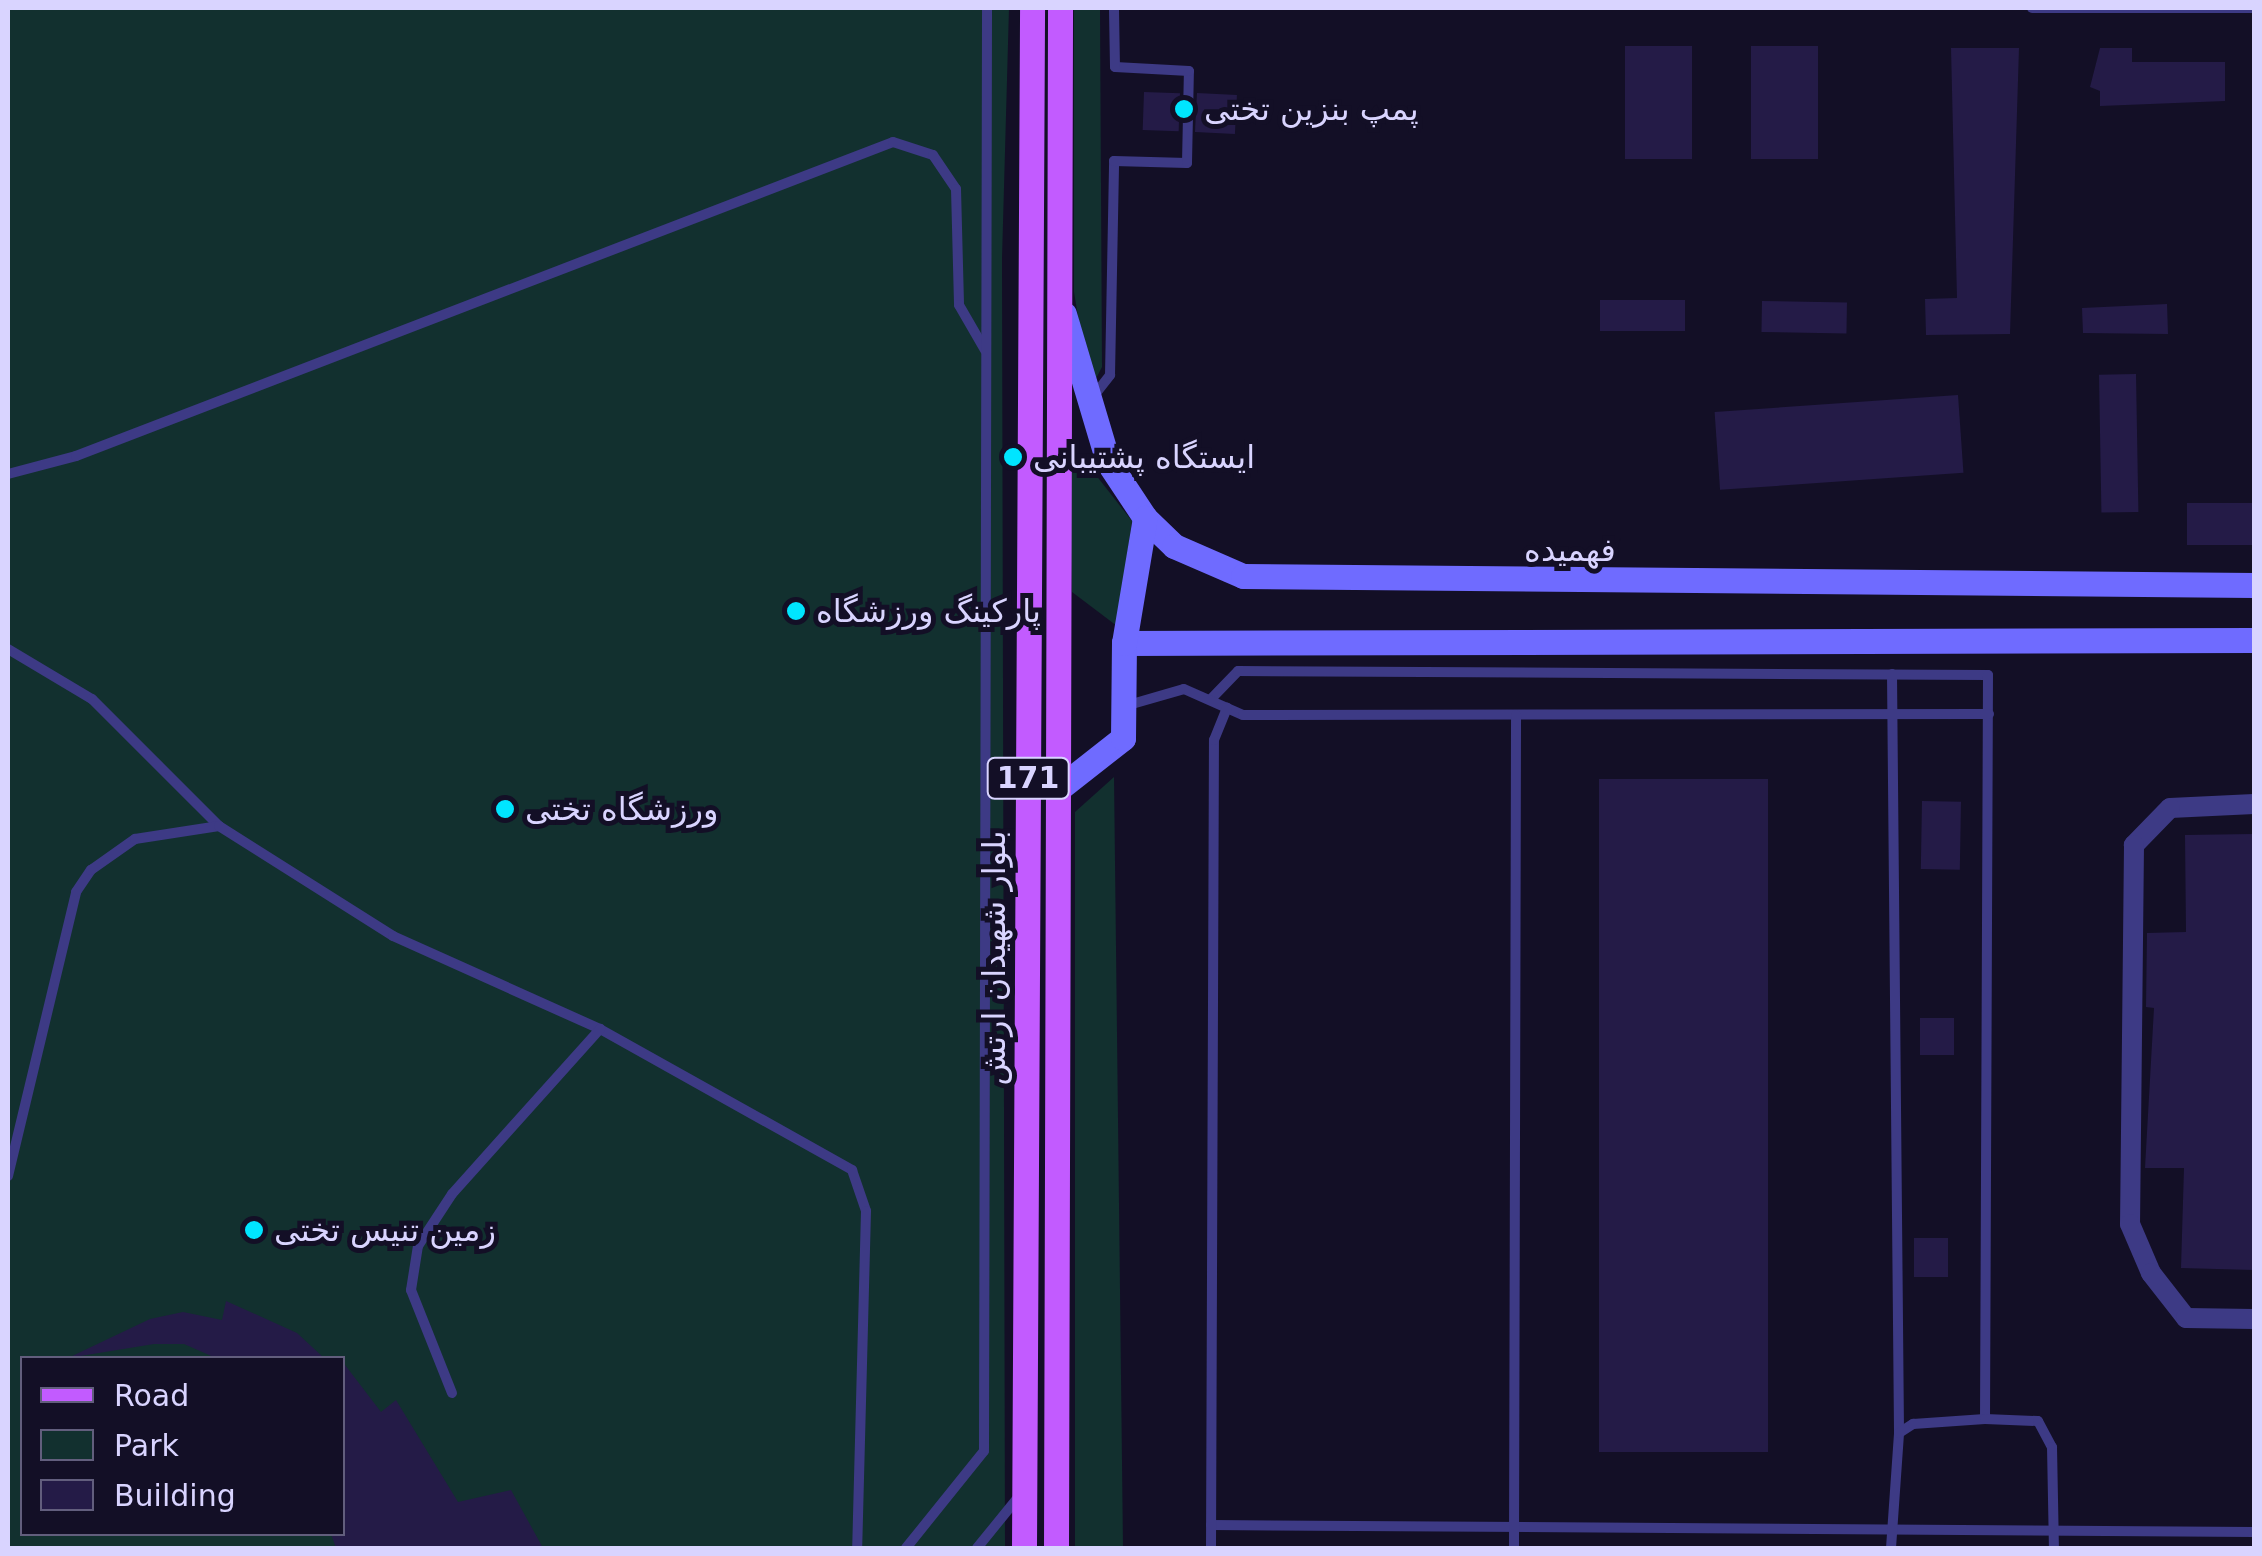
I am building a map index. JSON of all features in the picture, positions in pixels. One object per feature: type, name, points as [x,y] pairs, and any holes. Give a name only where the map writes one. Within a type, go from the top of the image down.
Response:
[{"type":"main road","name":"بلوار شهیدان ارتش","points":[[1024,1548],[1032,8]]},
{"type":"main road","name":"بلوار شهیدان ارتش","points":[[1056,1548],[1060,8]]},
{"type":"main road","name":"فهمیده","points":[[1060,296],[1086,405],[1108,462],[1144,518],[1174,546],[1219,568],[1270,582],[2254,585]]},
{"type":"main road","points":[[1057,790],[1123,738],[1124,643],[1144,518]]},
{"type":"main road","points":[[1124,643],[2254,640]]},
{"type":"street","points":[[2254,804],[2170,808],[2134,845],[2130,1224],[2151,1274],[2186,1318],[2254,1318]]},
{"type":"lane","points":[[906,1548],[984,1451],[987,8]]},
{"type":"lane","points":[[1086,405],[1110,375],[1114,162],[1187,163],[1189,71],[1115,66],[1114,8]]},
{"type":"lane","points":[[2032,8],[2254,8]]},
{"type":"lane","points":[[8,474],[76,456],[894,142],[933,155],[956,189],[959,305],[986,352]]},
{"type":"lane","points":[[8,649],[92,700],[219,826],[393,936],[600,1029],[852,1170],[862,1189],[857,1548]]},
{"type":"lane","points":[[1211,698],[1238,671],[1988,675],[1985,1419]]},
{"type":"lane","points":[[1891,1548],[1899,1433],[1892,674]]},
{"type":"lane","points":[[1124,706],[1184,689],[1243,715],[1989,714]]},
{"type":"lane","points":[[1211,1548],[1214,740],[1227,707]]},
{"type":"lane","points":[[1514,1548],[1516,715]]},
{"type":"lane","points":[[8,1176],[76,892],[91,870],[135,840],[219,826]]},
{"type":"lane","points":[[452,1392],[412,1290],[418,1246],[452,1194],[600,1029]]},
{"type":"lane","points":[[1899,1433],[1912,1424],[1985,1419],[2038,1422],[2052,1447],[2054,1548]]},
{"type":"lane","points":[[977,1548],[1024,1491]]},
{"type":"lane","points":[[1211,1525],[2254,1532]]},
{"type":"green space","name":"ورزشگاه تختی","points":[[8,8],[1009,8],[1002,259],[1005,1548],[8,1548]]},
{"type":"green space","points":[[1074,8],[1100,8],[1102,367],[1090,390],[1074,292]]},
{"type":"green space","points":[[1077,451],[1132,521],[1117,626],[1072,592],[1069,468]]},
{"type":"green space","points":[[1114,777],[1123,1548],[1075,1548],[1075,812]]},
{"type":"building","points":[[1625,46],[1692,46],[1692,159],[1625,159]]},
{"type":"building","points":[[1751,46],[1818,46],[1818,159],[1751,159]]},
{"type":"building","points":[[1951,48],[2019,48],[2010,334],[1926,335],[1925,299],[1957,298]]},
{"type":"building","points":[[2100,48],[2132,48],[2132,62],[2225,62],[2225,101],[2100,106],[2100,91],[2090,87]]},
{"type":"building","points":[[1144,92],[1180,93],[1179,131],[1143,130]]},
{"type":"building","points":[[1197,93],[1237,95],[1235,134],[1195,132]]},
{"type":"building","points":[[1600,300],[1685,300],[1685,331],[1600,331]]},
{"type":"building","points":[[1762,301],[1847,302],[1846,333],[1761,332]]},
{"type":"building","points":[[2167,304],[2168,334],[2083,333],[2082,308]]},
{"type":"building","points":[[2136,374],[2138,512],[2101,513],[2099,375]]},
{"type":"building","points":[[1958,395],[1963,473],[1720,490],[1715,412]]},
{"type":"building","points":[[2187,503],[2254,503],[2254,545],[2187,545]]},
{"type":"building","points":[[1599,779],[1768,779],[1768,1452],[1599,1452]]},
{"type":"building","points":[[1922,801],[1961,802],[1960,870],[1921,869]]},
{"type":"building","points":[[2254,834],[2254,1270],[2181,1268],[2184,1168],[2145,1168],[2154,1008],[2146,1007],[2147,933],[2186,932],[2185,835]]},
{"type":"building","points":[[1920,1018],[1954,1018],[1954,1055],[1920,1055]]},
{"type":"building","points":[[1914,1238],[1948,1238],[1948,1277],[1914,1277]]},
{"type":"building","points":[[226,1301],[297,1333],[322,1356],[211,1356],[184,1344],[154,1344],[72,1356],[150,1319],[183,1312],[222,1320]]},
{"type":"building","points":[[345,1365],[381,1412],[396,1400],[458,1502],[511,1490],[543,1548],[336,1548],[332,1536],[345,1536]]},
{"type":"place","name":"پمپ بنزین تختی","points":[[1184,109]]},
{"type":"place","name":"ایستگاه پشتیبانی","points":[[1013,457]]},
{"type":"place","name":"پارکینگ ورزشگاه","points":[[796,611]]},
{"type":"place","name":"ورزشگاه تختی","points":[[505,809]]},
{"type":"place","name":"زمین تنیس تختی","points":[[254,1230]]}]
